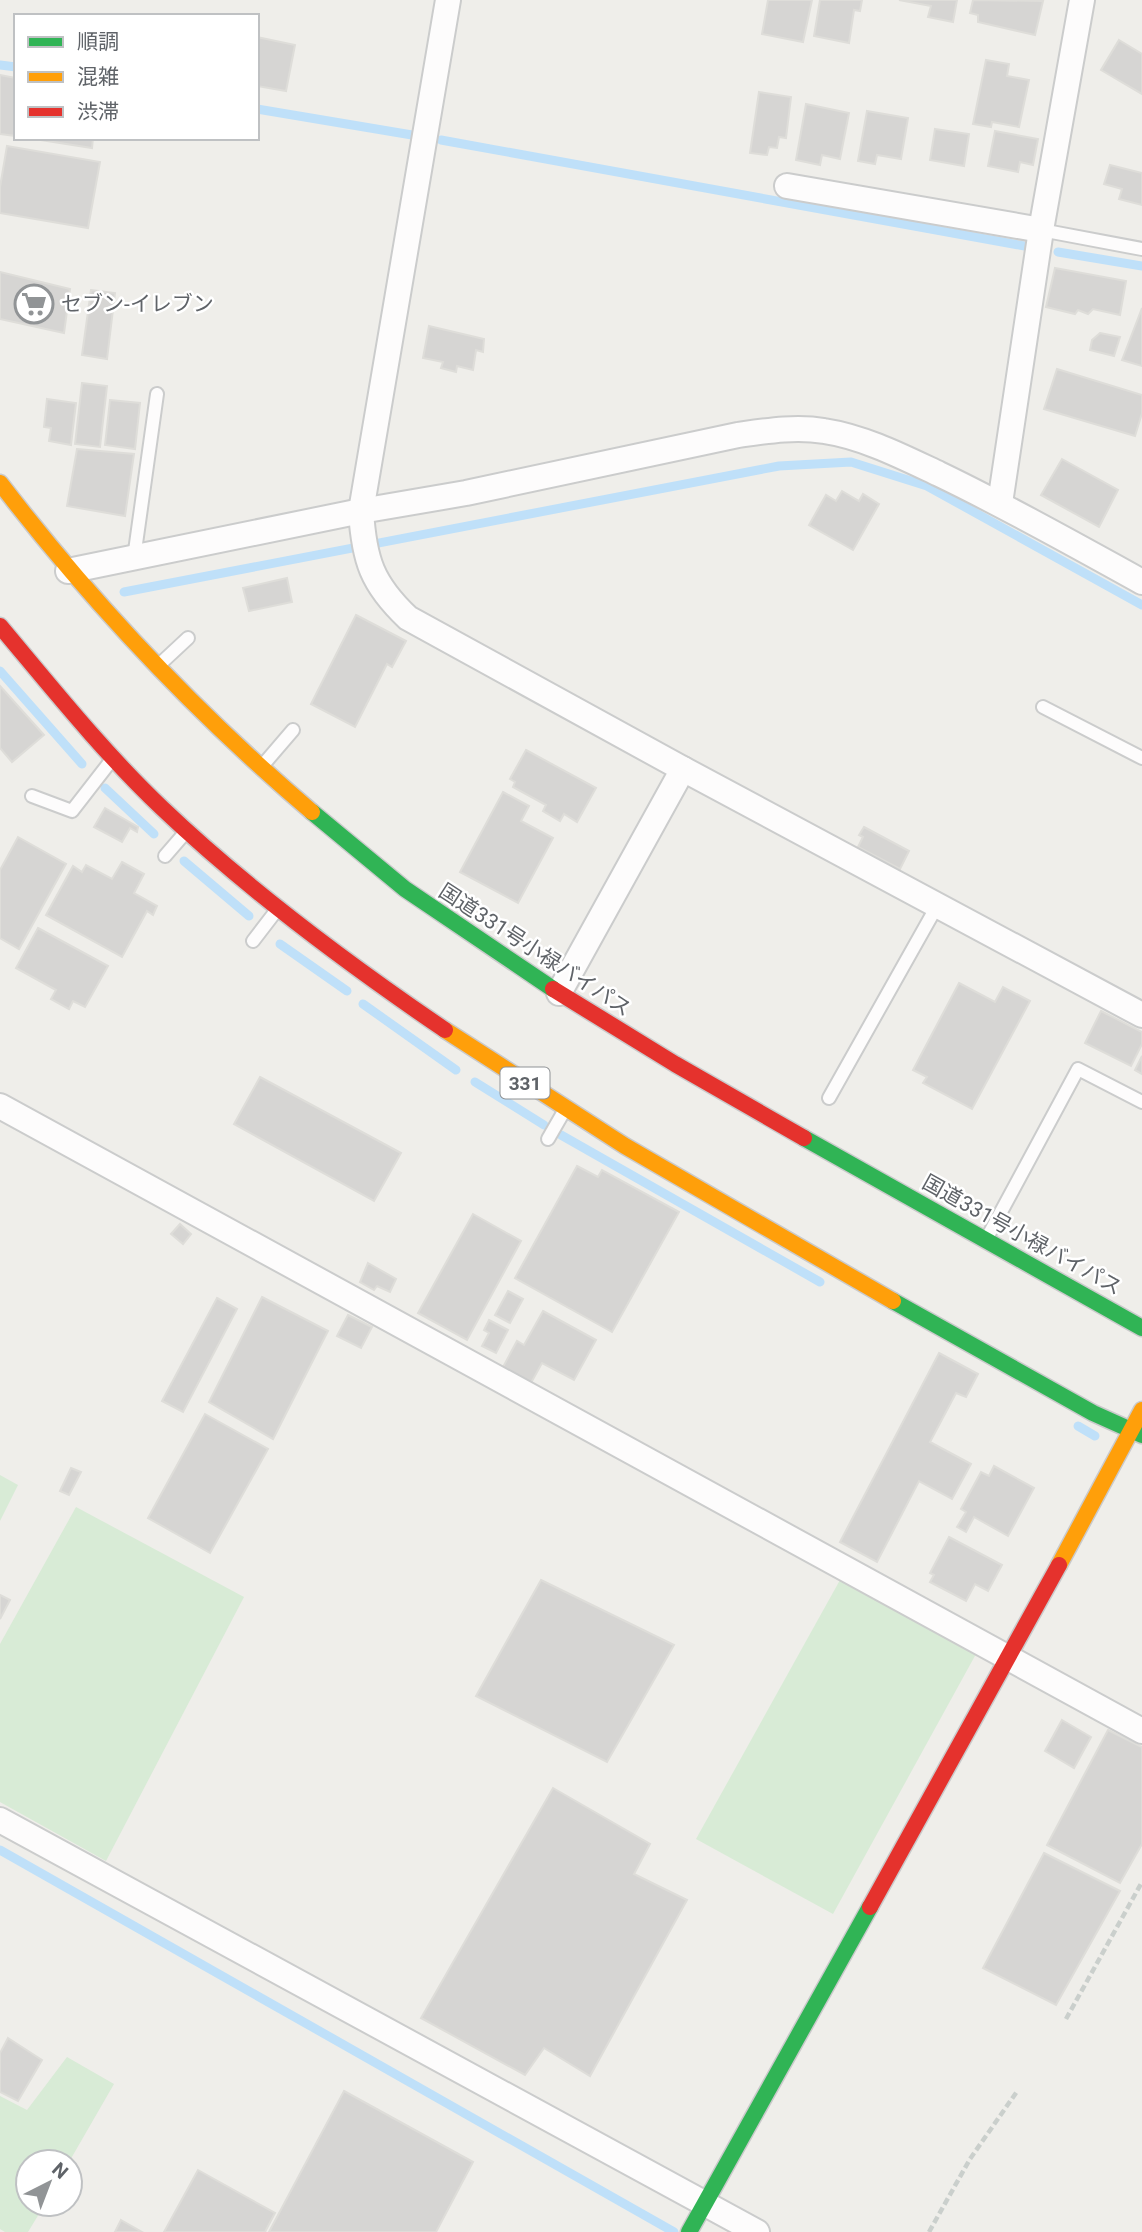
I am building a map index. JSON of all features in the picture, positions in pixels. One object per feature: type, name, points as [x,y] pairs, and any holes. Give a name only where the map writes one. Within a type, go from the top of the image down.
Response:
[{"type":"main road","name":"国道331号小禄バイパス","points":[[0,483],[68,571],[109,619],[156,667],[260,768],[418,898],[559,993],[643,1045],[1142,1328]]},
{"type":"main road","name":"331","points":[[0,626],[112,758],[187,831],[278,908],[387,988],[565,1109],[684,1181],[1069,1399],[1136,1433]]},
{"type":"main road","points":[[689,2232],[1136,1433],[1142,1410]]},
{"type":"street","points":[[448,0],[361,517],[372,573],[386,597],[408,618],[1142,1015]]},
{"type":"street","points":[[1000,503],[1041,230],[1082,0]]},
{"type":"street","points":[[787,186],[1041,230]]},
{"type":"street","points":[[68,571],[361,517],[772,430],[824,431],[870,444],[1000,503],[1142,582]]},
{"type":"street","points":[[559,993],[683,769]]},
{"type":"street","points":[[0,1106],[1142,1731]]},
{"type":"street","points":[[0,1820],[757,2232]]},
{"type":"lane","points":[[1041,230],[1142,249]]},
{"type":"lane","points":[[134,558],[157,394]]},
{"type":"lane","points":[[156,667],[188,638]]},
{"type":"lane","points":[[1043,706],[1142,758]]},
{"type":"lane","points":[[260,768],[293,730]]},
{"type":"lane","points":[[32,796],[72,811],[112,758]]},
{"type":"lane","points":[[165,856],[187,831]]},
{"type":"lane","points":[[829,1098],[937,906]]},
{"type":"lane","points":[[253,941],[278,908]]},
{"type":"lane","points":[[986,1238],[1078,1069],[1142,1102]]},
{"type":"lane","points":[[548,1139],[565,1109]]},
{"type":"path","points":[[1066,2019],[1142,1882]]},
{"type":"path","points":[[929,2232],[970,2159],[1018,2090]]},
{"type":"green space","points":[[0,1475],[18,1485],[0,1521]]},
{"type":"green space","points":[[76,1507],[244,1597],[106,1861],[0,1802],[0,1644]]},
{"type":"green space","points":[[840,1580],[976,1654],[833,1914],[696,1839]]},
{"type":"green space","points":[[67,2057],[114,2084],[77,2148],[14,2148],[14,2218],[36,2218],[28,2232],[5,2232],[0,2229],[0,2096],[27,2110]]},
{"type":"building","points":[[768,0],[812,0],[803,42],[762,34]]},
{"type":"building","points":[[820,0],[862,0],[860,11],[854,10],[849,43],[814,36]]},
{"type":"building","points":[[899,0],[957,0],[953,22],[928,17],[931,6]]},
{"type":"building","points":[[973,0],[1043,1],[1035,35],[978,22],[978,15],[970,13]]},
{"type":"building","points":[[259,37],[295,45],[286,91],[259,86]]},
{"type":"building","points":[[1119,40],[1142,54],[1142,94],[1101,70]]},
{"type":"building","points":[[986,60],[1009,64],[1007,76],[1029,80],[1019,127],[992,122],[991,127],[973,124]]},
{"type":"building","points":[[0,75],[14,78],[14,136],[0,134]]},
{"type":"building","points":[[759,92],[791,97],[786,138],[779,137],[777,148],[769,147],[767,155],[750,153]]},
{"type":"building","points":[[806,104],[849,113],[840,159],[822,155],[820,165],[796,160]]},
{"type":"building","points":[[867,111],[908,118],[901,159],[877,155],[875,164],[858,161]]},
{"type":"building","points":[[935,129],[969,134],[964,166],[930,160]]},
{"type":"building","points":[[995,131],[1038,139],[1033,165],[1020,162],[1018,172],[988,166]]},
{"type":"building","points":[[41,140],[93,140],[92,148]]},
{"type":"building","points":[[7,146],[100,162],[88,228],[0,213],[0,187]]},
{"type":"building","points":[[1110,165],[1142,173],[1142,205],[1119,199],[1122,189],[1104,184]]},
{"type":"building","points":[[1055,268],[1126,281],[1120,315],[1093,309],[1088,314],[1078,310],[1075,314],[1046,307]]},
{"type":"building","name":"セブン-イレブン","points":[[0,272],[70,289],[64,333],[0,319]]},
{"type":"building","points":[[91,290],[115,293],[107,359],[82,355]]},
{"type":"building","points":[[1142,308],[1142,366],[1122,360]]},
{"type":"building","points":[[429,326],[484,339],[483,352],[476,350],[473,370],[457,366],[456,372],[441,368],[443,362],[423,358]]},
{"type":"building","points":[[1100,333],[1120,337],[1114,356],[1090,350],[1092,340]]},
{"type":"building","points":[[1057,369],[1142,395],[1142,413],[1135,436],[1044,409]]},
{"type":"building","points":[[82,383],[107,386],[100,447],[75,444]]},
{"type":"building","points":[[47,399],[76,403],[71,445],[49,441],[51,428],[44,427]]},
{"type":"building","points":[[110,400],[140,403],[135,449],[105,445]]},
{"type":"building","points":[[77,449],[134,454],[125,516],[67,506]]},
{"type":"building","points":[[1062,459],[1118,490],[1099,527],[1041,495]]},
{"type":"building","points":[[842,491],[859,501],[863,494],[879,504],[853,550],[809,525],[826,495],[836,501]]},
{"type":"building","points":[[287,578],[292,602],[249,611],[243,588]]},
{"type":"building","points":[[356,615],[406,641],[392,667],[387,664],[355,727],[311,704]]},
{"type":"building","points":[[0,686],[44,735],[12,762],[0,748]]},
{"type":"building","points":[[526,750],[596,788],[577,822],[564,814],[560,821],[543,811],[546,805],[513,787],[515,782],[510,779]]},
{"type":"building","points":[[503,792],[529,806],[521,821],[553,838],[518,903],[460,872]]},
{"type":"building","points":[[105,808],[138,827],[137,832],[130,828],[122,842],[94,827]]},
{"type":"building","points":[[864,827],[909,851],[900,869],[858,847],[863,837],[859,835]]},
{"type":"building","points":[[18,837],[66,864],[19,949],[0,938],[0,870]]},
{"type":"building","points":[[122,862],[144,874],[134,893],[157,906],[153,915],[147,911],[122,957],[46,915],[73,866],[82,872],[86,865],[112,879]]},
{"type":"building","points":[[38,928],[108,966],[85,1007],[73,1001],[69,1009],[51,999],[56,990],[16,968]]},
{"type":"building","points":[[959,983],[995,1002],[1003,987],[1030,1001],[972,1109],[923,1083],[927,1077],[913,1070]]},
{"type":"building","points":[[1101,1011],[1142,1032],[1142,1044],[1131,1066],[1085,1043]]},
{"type":"building","points":[[1142,1056],[1142,1074],[1135,1070]]},
{"type":"building","points":[[260,1077],[401,1153],[374,1201],[234,1124]]},
{"type":"building","points":[[577,1166],[598,1177],[602,1170],[679,1212],[612,1332],[515,1278]]},
{"type":"building","points":[[473,1214],[521,1241],[467,1340],[418,1313]]},
{"type":"building","points":[[180,1224],[191,1234],[183,1244],[171,1234]]},
{"type":"building","points":[[368,1263],[396,1279],[390,1292],[377,1286],[374,1290],[360,1282]]},
{"type":"building","points":[[508,1291],[523,1299],[510,1323],[495,1315]]},
{"type":"building","points":[[262,1297],[328,1331],[273,1439],[209,1402]]},
{"type":"building","points":[[217,1298],[237,1309],[183,1412],[162,1401]]},
{"type":"building","points":[[543,1311],[596,1340],[574,1380],[542,1363],[531,1383],[503,1367],[517,1341],[524,1345]]},
{"type":"building","points":[[348,1315],[372,1327],[361,1348],[337,1336]]},
{"type":"building","points":[[489,1320],[508,1330],[496,1353],[482,1346],[489,1333],[484,1330]]},
{"type":"building","points":[[939,1353],[978,1374],[966,1397],[956,1393],[930,1442],[971,1464],[952,1499],[919,1481],[877,1562],[840,1542]]},
{"type":"building","points":[[205,1414],[268,1449],[210,1553],[148,1518]]},
{"type":"building","points":[[994,1466],[1034,1488],[1008,1536],[974,1517],[966,1532],[957,1527],[966,1512],[961,1509],[981,1472],[989,1476]]},
{"type":"building","points":[[71,1468],[81,1472],[69,1495],[60,1491]]},
{"type":"building","points":[[949,1537],[1002,1565],[988,1591],[975,1584],[966,1601],[930,1582],[934,1575],[930,1573]]},
{"type":"building","points":[[541,1580],[674,1645],[607,1762],[476,1696]]},
{"type":"building","points":[[0,1595],[10,1600],[0,1619]]},
{"type":"building","points":[[1062,1720],[1091,1737],[1074,1768],[1045,1751]]},
{"type":"building","points":[[1108,1730],[1142,1747],[1142,1844],[1120,1883],[1047,1845]]},
{"type":"building","points":[[553,1788],[650,1844],[634,1874],[687,1900],[590,2076],[544,2048],[525,2075],[421,2018]]},
{"type":"building","points":[[1044,1853],[1120,1891],[1056,2005],[983,1968]]},
{"type":"building","points":[[8,2038],[42,2060],[18,2101],[0,2092],[0,2053]]},
{"type":"building","points":[[344,2091],[473,2162],[436,2232],[269,2232]]},
{"type":"building","points":[[198,2170],[275,2213],[265,2232],[164,2232]]},
{"type":"building","points":[[121,2220],[142,2232],[115,2232]]},
{"type":"waterway","points":[[0,65],[14,67]]},
{"type":"waterway","points":[[259,109],[418,136]]},
{"type":"waterway","points":[[441,140],[1030,247]]},
{"type":"waterway","points":[[1058,252],[1142,266]]},
{"type":"waterway","points":[[124,592],[779,466],[851,462],[927,486],[1142,605]]},
{"type":"waterway","points":[[0,671],[82,764]]},
{"type":"waterway","points":[[105,788],[154,834]]},
{"type":"waterway","points":[[184,861],[249,916]]},
{"type":"waterway","points":[[280,944],[347,991]]},
{"type":"waterway","points":[[363,1004],[456,1070]]},
{"type":"waterway","points":[[475,1082],[544,1125]]},
{"type":"waterway","points":[[561,1135],[820,1282]]},
{"type":"waterway","points":[[1078,1426],[1095,1436]]},
{"type":"waterway","points":[[0,1850],[674,2232]]},
{"type":"traffic: fast","points":[[312,812],[405,889],[553,989]]},
{"type":"traffic: fast","points":[[804,1138],[1142,1328]]},
{"type":"traffic: fast","points":[[893,1301],[1093,1413],[1142,1435]]},
{"type":"traffic: fast","points":[[689,2232],[870,1907]]},
{"type":"traffic: slow","points":[[0,483],[72,572],[147,656],[227,736],[312,812]]},
{"type":"traffic: slow","points":[[445,1030],[625,1146],[893,1301]]},
{"type":"traffic: slow","points":[[1059,1565],[1142,1410]]},
{"type":"traffic: jam","points":[[0,626],[119,765],[228,868],[299,925],[445,1030]]},
{"type":"traffic: jam","points":[[553,989],[675,1064],[804,1138]]},
{"type":"traffic: jam","points":[[870,1907],[1059,1565]]},
{"type":"place","name":"セブン-イレブン","points":[[34,304]]}]
